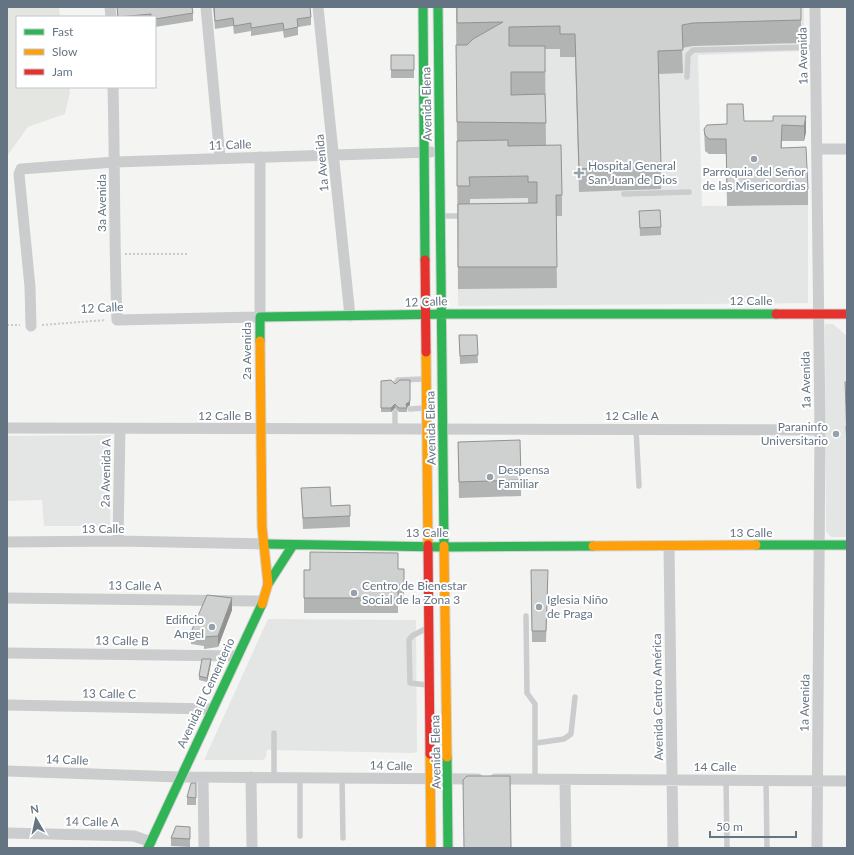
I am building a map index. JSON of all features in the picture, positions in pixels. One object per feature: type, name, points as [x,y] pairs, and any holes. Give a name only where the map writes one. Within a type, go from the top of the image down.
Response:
[{"type":"main road","name":"Avenida Elena","points":[[423,7],[431,848]]},
{"type":"main road","name":"Avenida Elena","points":[[438,7],[448,848]]},
{"type":"main road","name":"12 Calle","points":[[260,317],[426,316],[442,314],[847,314]]},
{"type":"main road","name":"2a Avenida","points":[[260,317],[260,429],[264,544]]},
{"type":"main road","name":"13 Calle","points":[[264,544],[444,547],[847,545]]},
{"type":"main road","name":"Avenida El Cementerio","points":[[149,845],[262,601],[268,584],[264,544]]},
{"type":"main road","points":[[268,584],[293,545]]},
{"type":"street","points":[[206,7],[220,158]]},
{"type":"street","name":"1a Avenida","points":[[318,7],[350,316]]},
{"type":"street","name":"1a Avenida","points":[[815,7],[818,149],[820,430],[817,848]]},
{"type":"street","name":"3a Avenida","points":[[113,88],[115,162],[114,254],[117,320]]},
{"type":"street","points":[[818,149],[847,150]]},
{"type":"street","name":"11 Calle","points":[[31,326],[30,287],[19,174],[21,169],[115,162],[334,154],[440,152]]},
{"type":"street","name":"2a Avenida","points":[[260,157],[260,317]]},
{"type":"street","name":"12 Calle","points":[[117,320],[260,317]]},
{"type":"street","name":"12 Calle B","points":[[7,428],[444,429]]},
{"type":"street","name":"2a Avenida A","points":[[118,541],[120,428]]},
{"type":"street","name":"12 Calle A","points":[[444,429],[820,430]]},
{"type":"street","name":"13 Calle","points":[[7,542],[118,541],[264,544]]},
{"type":"street","name":"Avenida Centro América","points":[[669,546],[673,848]]},
{"type":"street","name":"13 Calle A","points":[[7,598],[262,601]]},
{"type":"street","name":"13 Calle B","points":[[7,653],[237,656]]},
{"type":"street","name":"13 Calle C","points":[[7,704],[211,709]]},
{"type":"street","name":"14 Calle","points":[[7,771],[180,777],[847,781]]},
{"type":"street","points":[[203,777],[204,848]]},
{"type":"street","points":[[251,777],[252,848]]},
{"type":"street","points":[[566,780],[566,848]]},
{"type":"street","name":"14 Calle A","points":[[7,833],[134,836],[149,845]]},
{"type":"lane","points":[[687,77],[688,55],[693,50],[815,47]]},
{"type":"lane","points":[[624,194],[689,192]]},
{"type":"lane","points":[[441,216],[467,216]]},
{"type":"lane","points":[[394,384],[398,380],[426,379]]},
{"type":"lane","points":[[410,409],[427,408]]},
{"type":"lane","points":[[395,412],[395,429]]},
{"type":"lane","points":[[636,429],[639,486]]},
{"type":"lane","points":[[526,616],[528,692],[535,704],[536,780]]},
{"type":"lane","points":[[429,627],[410,638],[409,654],[410,683],[430,685]]},
{"type":"lane","points":[[536,743],[564,739],[571,734],[574,697]]},
{"type":"lane","points":[[274,733],[274,778]]},
{"type":"lane","points":[[300,778],[300,836]]},
{"type":"lane","points":[[342,778],[343,838]]},
{"type":"lane","points":[[726,780],[727,848]]},
{"type":"lane","points":[[766,780],[767,848]]},
{"type":"path","points":[[114,254],[189,254]]},
{"type":"path","name":"12 Calle","points":[[7,324],[31,326],[117,320]]},
{"type":"shaded area","points":[[7,7],[59,7],[60,16],[16,16],[16,88],[69,88],[70,93],[65,114],[28,127],[7,156]]},
{"type":"shaded area","name":"Hospital General San Juan de Dios","points":[[456,7],[804,7],[804,51],[698,55],[702,206],[808,205],[808,303],[458,306]]},
{"type":"shaded area","name":"Paraninfo Universitario","points":[[826,324],[833,324],[847,336],[847,537],[831,537],[826,531]]},
{"type":"shaded area","points":[[111,435],[110,526],[44,526],[42,500],[7,501],[7,436]]},
{"type":"shaded area","points":[[268,619],[416,620],[417,752],[267,750],[266,757],[263,760],[204,760]]},
{"type":"building","points":[[117,7],[192,7],[193,13],[156,19],[156,16],[151,16],[151,14],[118,16]]},
{"type":"building","points":[[214,7],[310,7],[311,17],[297,19],[298,27],[284,30],[283,23],[251,28],[251,23],[234,26],[233,18],[215,21]]},
{"type":"building","points":[[457,7],[801,7],[801,20],[693,23],[682,25],[683,50],[658,51],[661,166],[579,169],[575,34],[560,34],[560,26],[509,27],[509,46],[545,46],[545,72],[511,72],[511,95],[545,94],[546,123],[457,122],[456,45],[467,45],[473,39],[503,22],[457,23]]},
{"type":"building","points":[[391,55],[414,55],[414,70],[391,70]]},
{"type":"building","name":"Parroquia del Señor de las Misericordias","points":[[727,104],[743,104],[744,121],[773,121],[773,116],[806,116],[804,126],[782,125],[781,148],[806,147],[808,189],[727,190],[726,139],[709,139],[705,135],[704,129],[707,125],[727,124]]},
{"type":"building","points":[[508,140],[508,146],[561,145],[562,195],[556,195],[557,267],[458,267],[458,204],[537,203],[537,182],[528,182],[528,176],[469,177],[470,186],[457,186],[457,141]]},
{"type":"building","points":[[660,210],[661,227],[640,228],[639,211]]},
{"type":"building","points":[[459,335],[477,335],[478,355],[460,356]]},
{"type":"building","points":[[391,380],[395,384],[400,380],[410,380],[410,401],[406,404],[407,408],[399,408],[395,404],[391,408],[381,408],[381,381]]},
{"type":"building","points":[[845,382],[847,382],[847,404],[846,404]]},
{"type":"building","points":[[846,426],[847,426],[847,447]]},
{"type":"building","points":[[520,440],[521,480],[459,482],[458,442]]},
{"type":"building","points":[[330,487],[331,506],[350,505],[350,516],[303,518],[301,488]]},
{"type":"building","points":[[310,552],[398,553],[398,569],[404,569],[404,585],[398,585],[398,598],[304,598],[304,570],[310,570]]},
{"type":"building","name":"Iglesia Niño de Praga","points":[[531,570],[548,570],[546,631],[532,631]]},
{"type":"building","name":"Edificio Angel","points":[[207,595],[232,598],[218,636],[204,637],[205,634],[191,632]]},
{"type":"building","points":[[202,659],[211,659],[207,678],[199,676]]},
{"type":"building","points":[[467,776],[510,776],[511,848],[464,848],[463,780]]},
{"type":"building","points":[[191,783],[196,783],[196,798],[187,797]]},
{"type":"building","points":[[176,826],[190,827],[190,839],[171,838]]},
{"type":"traffic: fast","points":[[423,7],[425,260]]},
{"type":"traffic: fast","points":[[438,7],[444,546]]},
{"type":"traffic: fast","points":[[260,341],[260,317],[450,314],[776,314]]},
{"type":"traffic: fast","points":[[264,544],[444,547],[593,546]]},
{"type":"traffic: fast","points":[[268,584],[293,545]]},
{"type":"traffic: fast","points":[[756,545],[847,545]]},
{"type":"traffic: fast","points":[[148,848],[262,604]]},
{"type":"traffic: fast","points":[[447,757],[448,848]]},
{"type":"traffic: slow","points":[[260,341],[262,527],[268,584],[262,604]]},
{"type":"traffic: slow","points":[[426,352],[428,545]]},
{"type":"traffic: slow","points":[[593,546],[756,545]]},
{"type":"traffic: slow","points":[[444,546],[447,757]]},
{"type":"traffic: slow","points":[[430,754],[431,848]]},
{"type":"traffic: jam","points":[[425,260],[426,352]]},
{"type":"traffic: jam","points":[[776,314],[847,314]]},
{"type":"traffic: jam","points":[[428,545],[430,754]]},
{"type":"place","name":"Parroquia del Señor de las Misericordias","points":[[754,159]]},
{"type":"place","name":"Hospital General San Juan de Dios","points":[[579,173]]},
{"type":"place","name":"Paraninfo Universitario","points":[[836,434]]},
{"type":"place","name":"Despensa Familiar","points":[[490,477]]},
{"type":"place","name":"Centro de Bienestar Social de la Zona 3","points":[[354,593]]},
{"type":"place","name":"Iglesia Niño de Praga","points":[[539,607]]},
{"type":"place","name":"Edificio Angel","points":[[212,627]]}]
